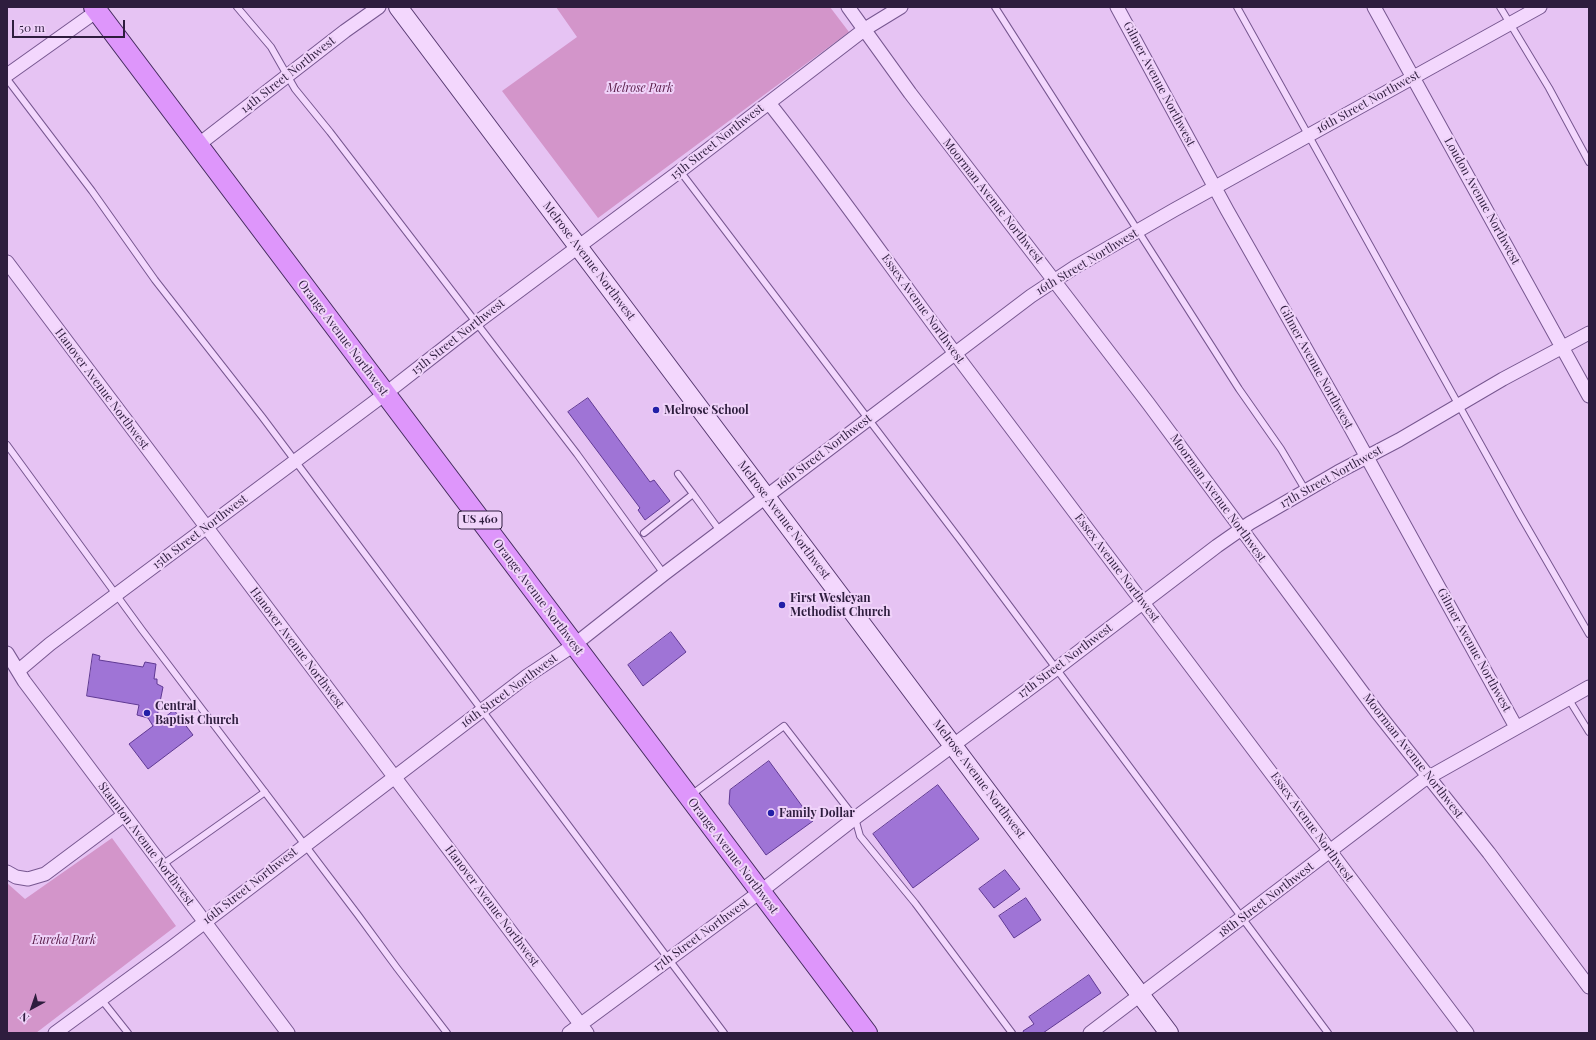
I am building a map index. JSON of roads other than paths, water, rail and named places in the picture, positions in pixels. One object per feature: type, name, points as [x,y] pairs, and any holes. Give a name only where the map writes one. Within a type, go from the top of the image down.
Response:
[{"type":"main road","name":"Orange Avenue Northwest","points":[[96,9],[867,1033]]},
{"type":"street","name":"14th Street Northwest","points":[[198,145],[286,76],[379,7]]},
{"type":"street","name":"Melrose Avenue Northwest","points":[[398,7],[1169,1033]]},
{"type":"street","name":"Moorman Avenue Northwest","points":[[848,7],[910,93],[1148,403],[1377,712],[1489,853],[1589,987]]},
{"type":"street","name":"15th Street Northwest","points":[[18,671],[50,644],[385,394],[476,323],[680,171],[769,102],[865,30],[901,7]]},
{"type":"street","name":"Gilmer Avenue Northwest","points":[[1117,7],[1215,188],[1367,457],[1516,727]]},
{"type":"street","name":"Loudon Avenue Northwest","points":[[1374,7],[1589,396]]},
{"type":"street","name":"16th Street Northwest","points":[[55,1033],[204,922],[393,776],[527,676],[574,645],[765,496],[954,352],[1054,280],[1138,231],[1540,7]]},
{"type":"street","points":[[7,75],[96,9]]},
{"type":"street","name":"Essex Avenue Northwest","points":[[769,102],[954,352],[1290,796],[1467,1033]]},
{"type":"street","name":"Hanover Avenue Northwest","points":[[7,262],[584,1029]]},
{"type":"street","name":"17th Street Northwest","points":[[569,1033],[584,1029],[668,959],[760,892],[855,818],[1241,529],[1458,405],[1589,333]]},
{"type":"street","name":"Staunton Avenue Northwest","points":[[7,653],[18,671],[124,815],[288,1033]]},
{"type":"street","name":"18th Street Northwest","points":[[1090,1033],[1429,777],[1589,687]]},
{"type":"street","points":[[7,872],[16,878],[28,879],[45,874],[124,815]]},
{"type":"lane","points":[[237,7],[272,47],[286,76],[577,454],[664,574]]},
{"type":"lane","points":[[995,7],[1240,389],[1289,462],[1306,491]]},
{"type":"lane","points":[[1237,7],[1520,516],[1589,634]]},
{"type":"lane","points":[[1500,7],[1589,162]]},
{"type":"lane","points":[[7,79],[92,191],[159,286],[294,461],[577,835],[724,1033]]},
{"type":"lane","points":[[680,171],[961,540],[1328,1033]]},
{"type":"lane","points":[[7,445],[116,595],[266,792],[396,968],[448,1033]]},
{"type":"lane","points":[[678,474],[720,531]]},
{"type":"lane","points":[[644,533],[693,494]]},
{"type":"lane","points":[[1568,698],[1589,732]]},
{"type":"lane","points":[[688,797],[784,726],[855,818],[860,836],[915,903],[1012,1033]]},
{"type":"lane","points":[[162,865],[266,792]]},
{"type":"lane","points":[[101,999],[128,1033]]},
{"type":"place","name":"Melrose School","points":[[656,410]]},
{"type":"place","name":"First Wesleyan Methodist Church","points":[[782,605]]},
{"type":"place","name":"Central Baptist Church","points":[[147,713]]},
{"type":"place","name":"Family Dollar","points":[[771,813]]},
{"type":"park label","name":"Melrose Park","points":[[640,88]]},
{"type":"park label","name":"Eureka Park","points":[[64,940]]}]
